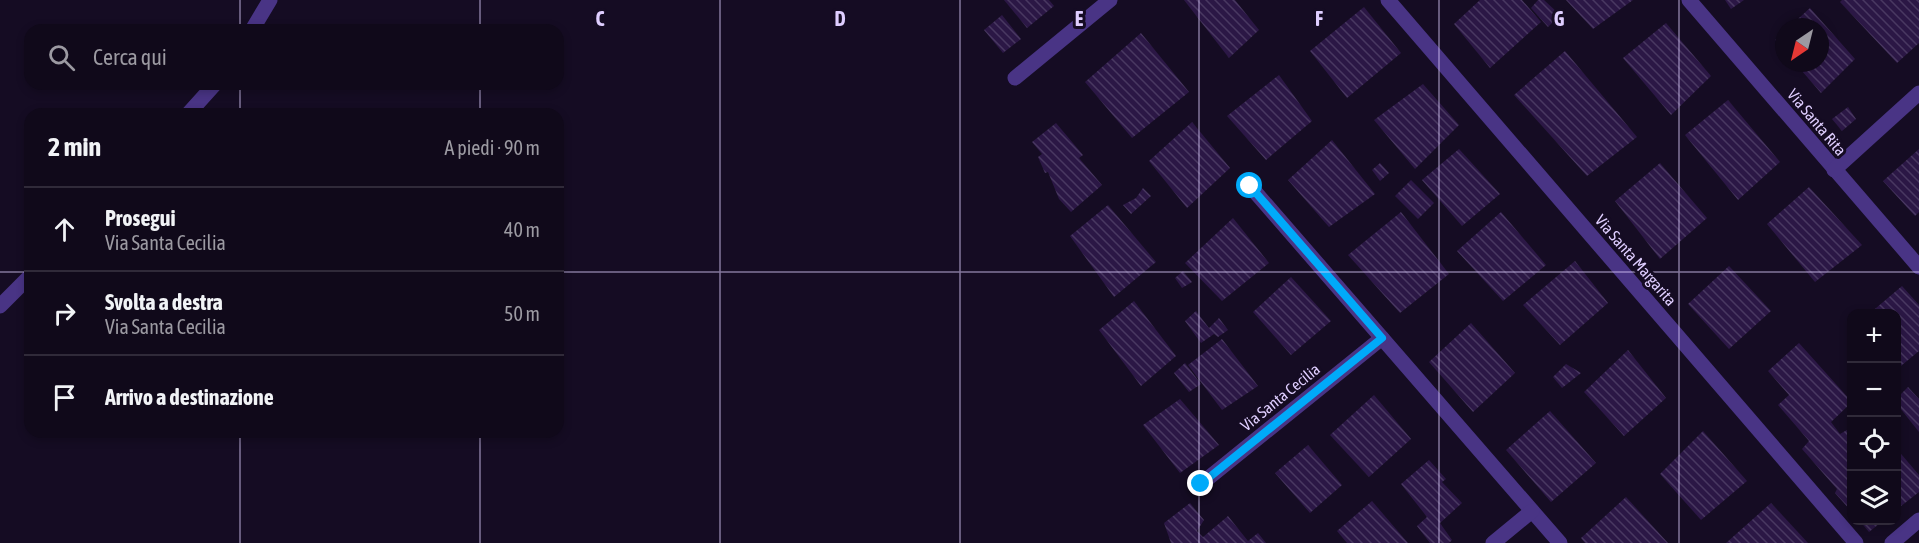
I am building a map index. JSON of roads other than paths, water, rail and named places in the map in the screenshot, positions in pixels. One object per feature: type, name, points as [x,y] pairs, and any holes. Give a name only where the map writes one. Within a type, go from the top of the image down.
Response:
[{"type":"street","points":[[256,24],[270,0]]},
{"type":"street","points":[[1015,78],[1110,0]]},
{"type":"street","name":"Via Santa Margarita","points":[[1388,0],[1856,543]]},
{"type":"street","name":"Via Santa Rita","points":[[1689,0],[1919,267]]},
{"type":"street","points":[[193,108],[209,90]]},
{"type":"street","points":[[1834,170],[1919,93]]},
{"type":"street","points":[[1250,186],[1560,543]]},
{"type":"street","points":[[0,306],[24,282]]},
{"type":"street","name":"Via Santa Cecilia","points":[[1201,484],[1382,338]]},
{"type":"street","points":[[1493,543],[1532,511]]},
{"type":"street","points":[[1892,543],[1919,520]]}]
